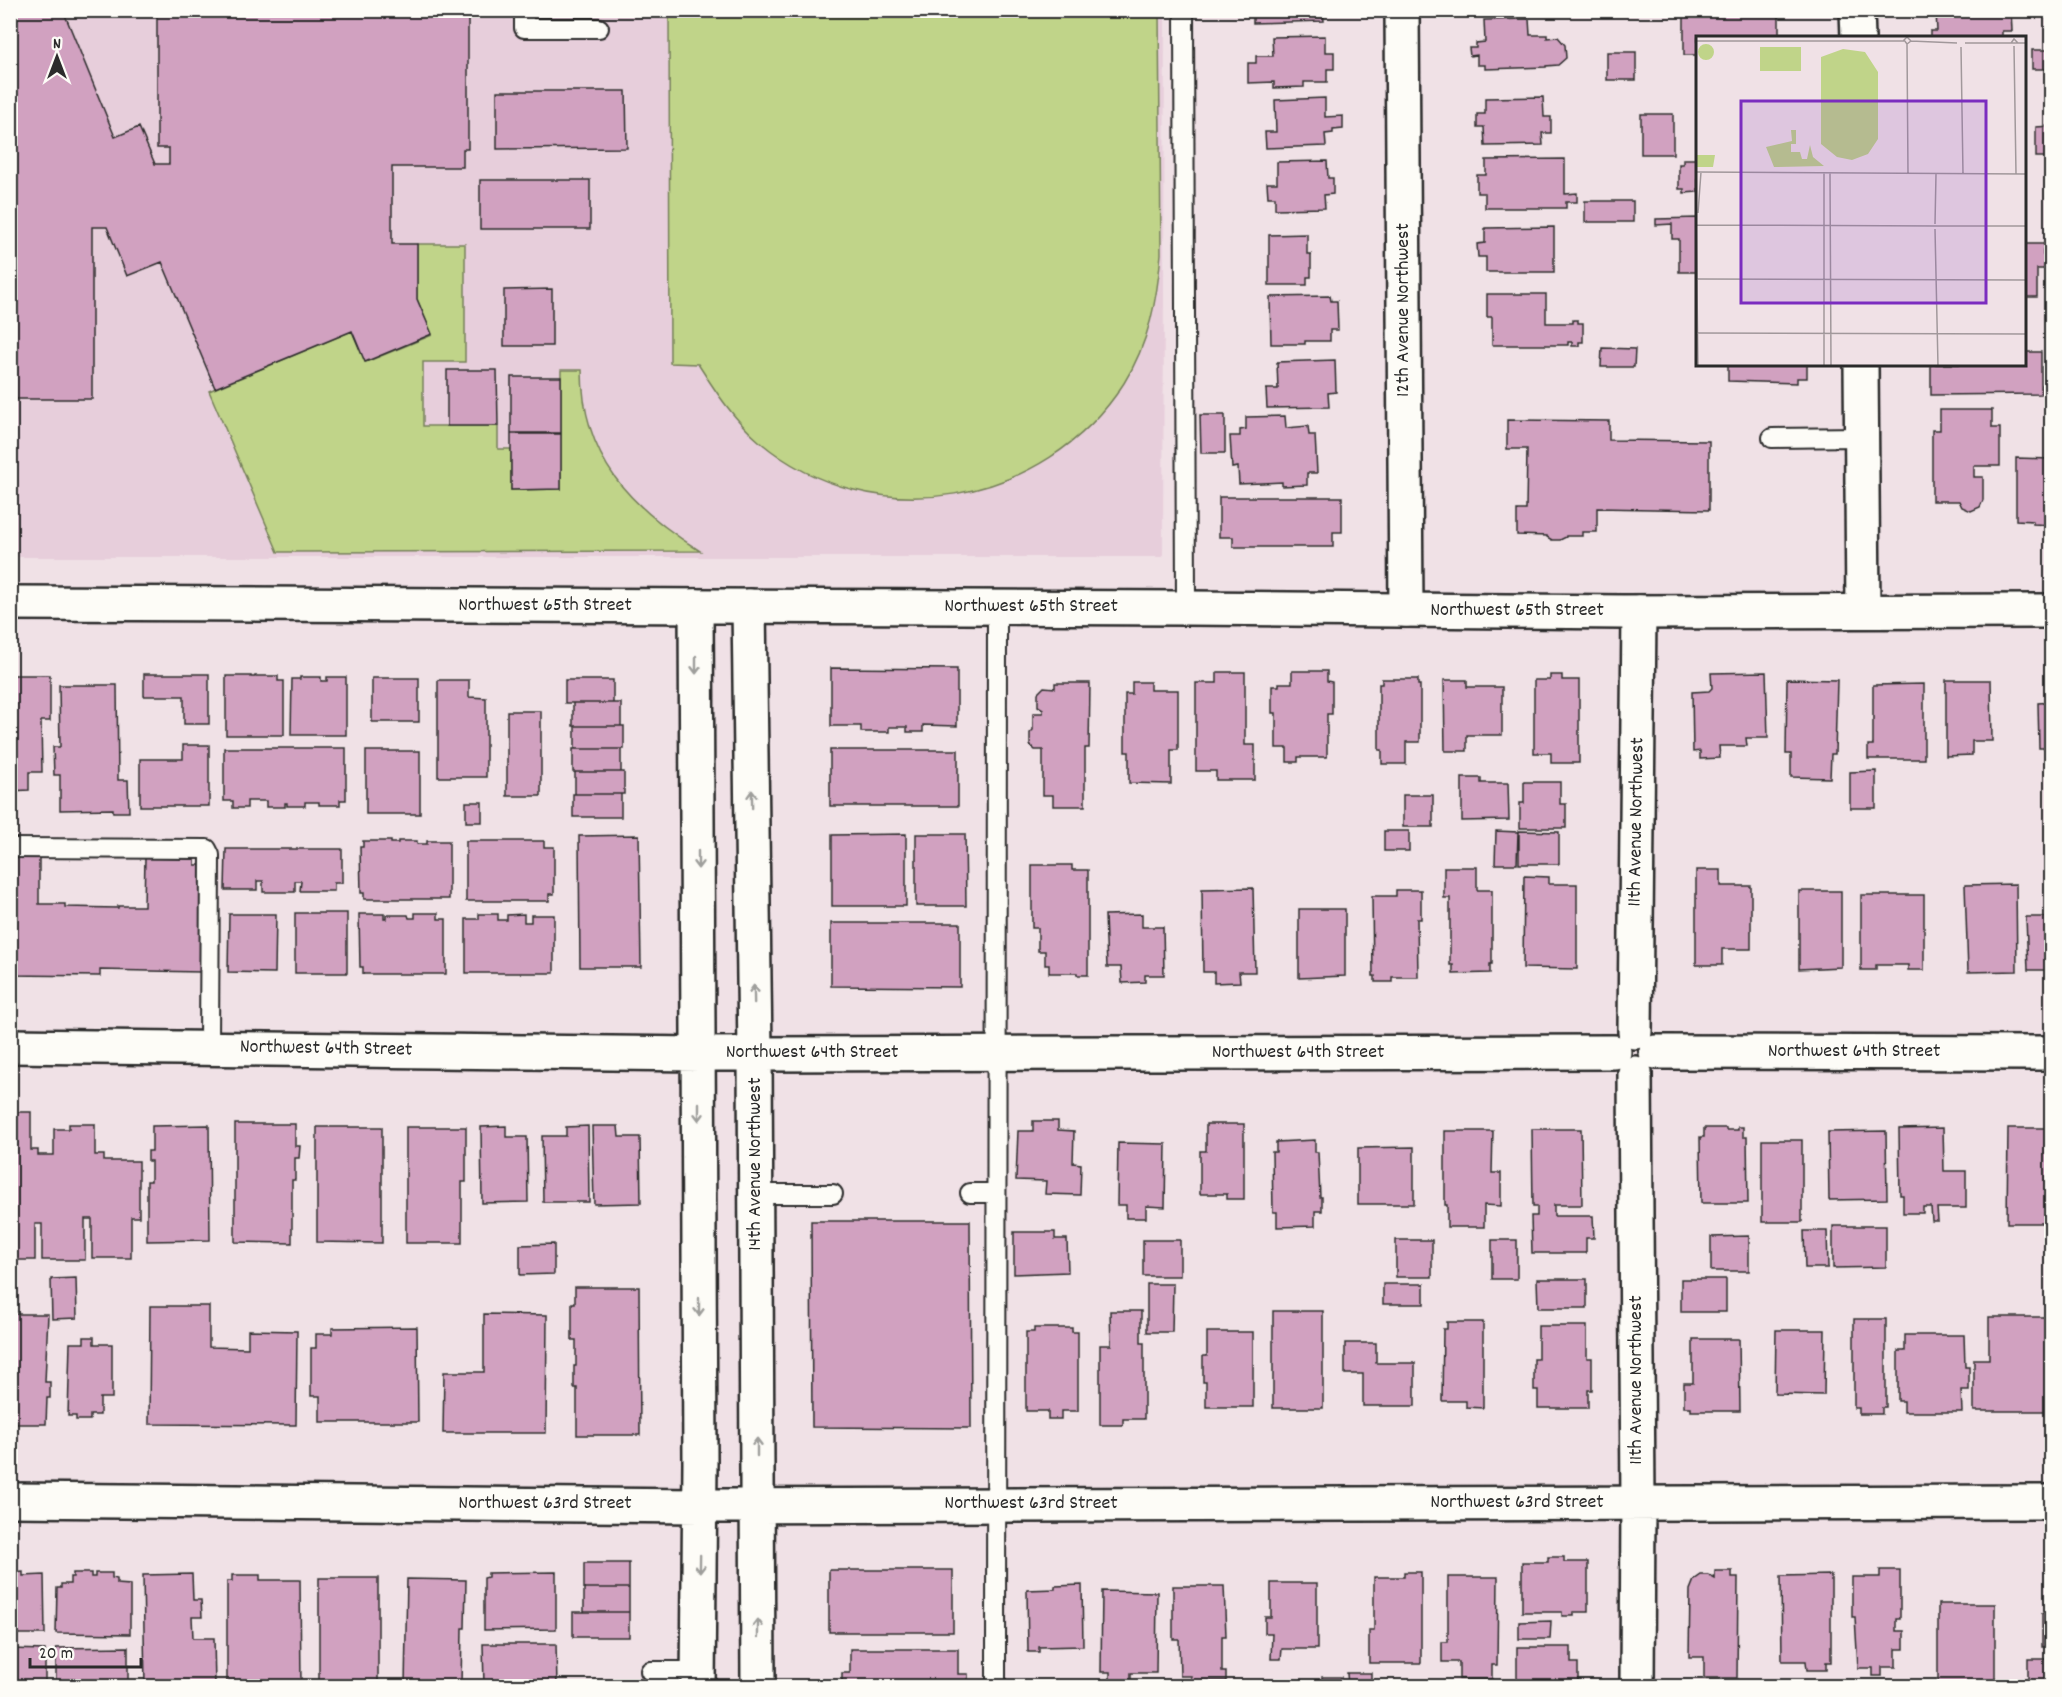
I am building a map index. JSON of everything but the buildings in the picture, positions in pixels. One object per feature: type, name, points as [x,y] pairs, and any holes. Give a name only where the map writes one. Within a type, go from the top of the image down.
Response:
[{"type":"street","name":"12th Avenue Northwest","points":[[1402,10],[1406,610]]},
{"type":"street","points":[[1857,10],[1858,36]]},
{"type":"street","points":[[1861,366],[1863,611]]},
{"type":"street","name":"Northwest 65th Street","points":[[10,603],[1639,612],[2052,611]]},
{"type":"street","points":[[696,606],[699,1679]]},
{"type":"street","name":"14th Avenue Northwest","points":[[749,606],[755,1053],[758,1686]]},
{"type":"street","name":"11th Avenue Northwest","points":[[1636,1686],[1638,1502],[1635,1052],[1639,612]]},
{"type":"street","name":"Northwest 64th Street","points":[[10,1046],[699,1054],[2052,1053]]},
{"type":"street","name":"Northwest 63rd Street","points":[[10,1500],[700,1506],[2052,1502]]},
{"type":"lane","points":[[524,10],[524,28],[599,28]]},
{"type":"lane","points":[[1184,10],[1186,608]]},
{"type":"lane","points":[[1772,438],[1862,437]]},
{"type":"lane","points":[[996,1686],[997,607]]},
{"type":"lane","points":[[10,848],[207,849],[210,855],[209,1048]]},
{"type":"lane","points":[[970,1193],[996,1193]]},
{"type":"lane","points":[[756,1194],[833,1194]]},
{"type":"lane","points":[[650,1671],[699,1679]]},
{"type":"shaded area","points":[[11,11],[1165,11],[1163,557],[11,557]]},
{"type":"green space","points":[[669,11],[1159,11],[1161,254],[1157,288],[1146,337],[1133,368],[1091,425],[1050,457],[1004,481],[955,494],[904,497],[853,490],[805,471],[760,442],[734,415],[698,364],[670,363]]},
{"type":"green space","points":[[417,244],[465,244],[465,362],[423,362],[423,426],[498,426],[498,449],[511,449],[511,490],[561,489],[561,370],[582,370],[584,401],[591,429],[601,454],[615,477],[652,517],[700,551],[278,552],[209,391],[352,331],[366,362],[432,335],[417,299]]}]
